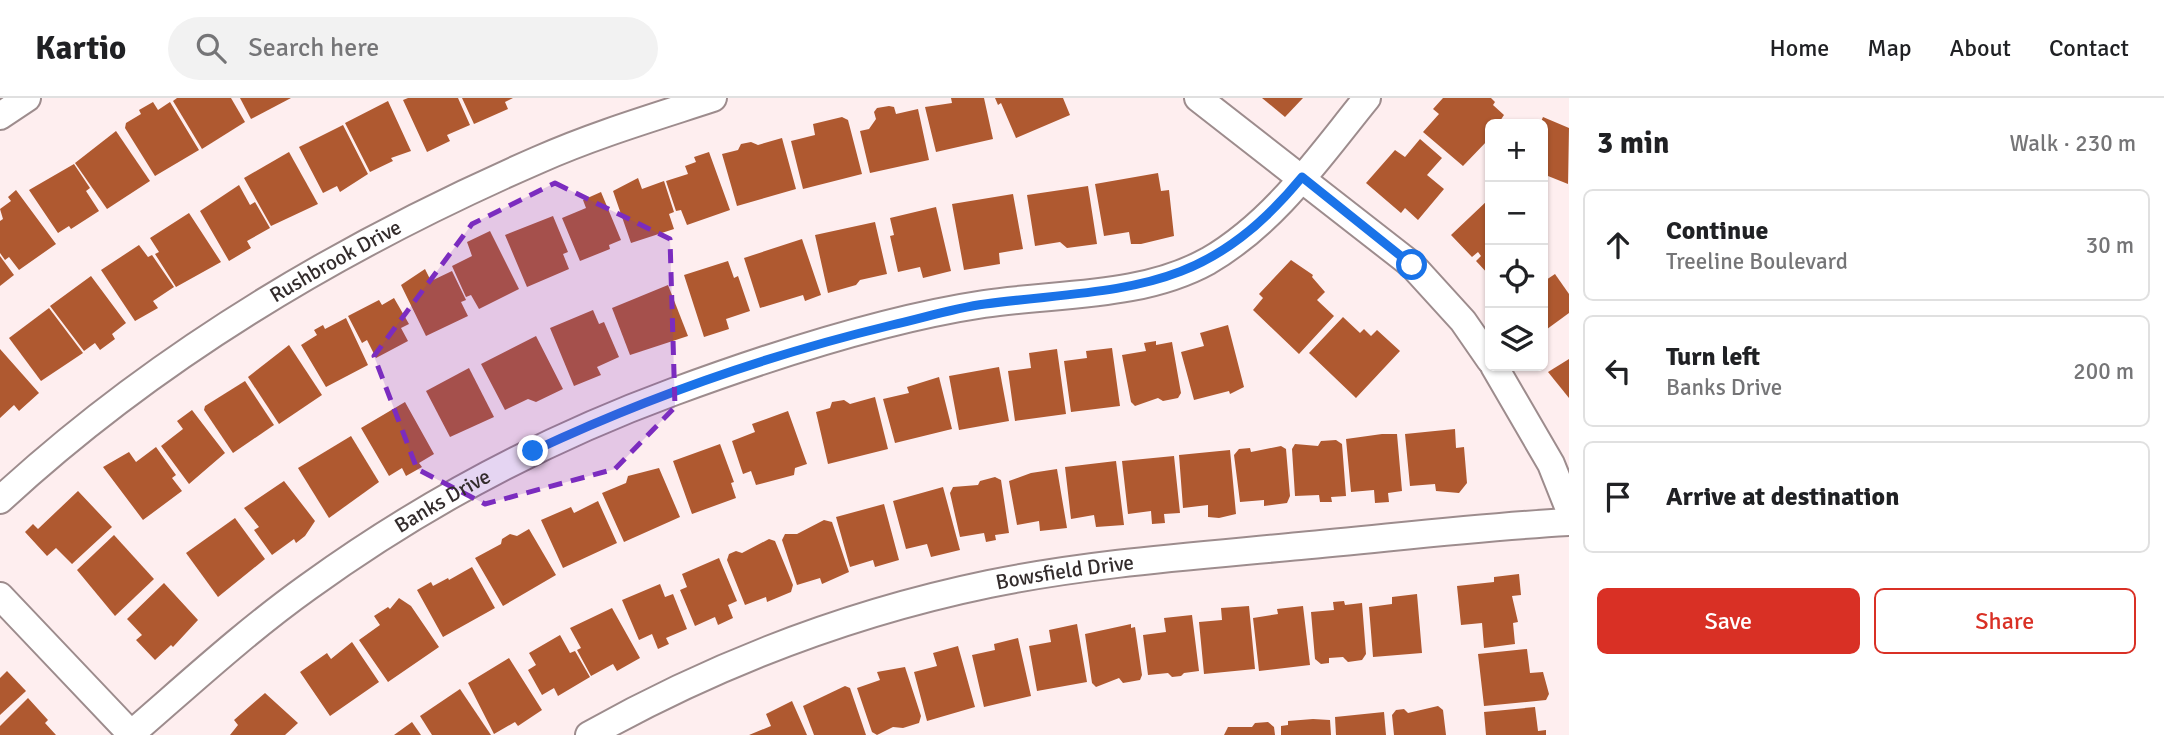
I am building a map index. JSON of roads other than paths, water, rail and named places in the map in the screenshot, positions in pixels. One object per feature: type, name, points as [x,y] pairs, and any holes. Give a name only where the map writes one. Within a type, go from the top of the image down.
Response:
[{"type":"street","points":[[0,116],[27,98]]},
{"type":"street","name":"Rushbrook Drive","points":[[0,500],[48,455],[153,373],[376,236],[541,158],[713,98]]},
{"type":"street","points":[[1198,98],[1412,265],[1463,321],[1485,353]]},
{"type":"street","name":"Banks Drive","points":[[132,735],[208,666],[308,587],[417,515],[556,440],[716,376],[865,332],[981,304],[1117,289],[1178,275],[1205,262],[1250,232],[1274,211],[1367,98]]},
{"type":"street","points":[[1497,371],[1551,464],[1569,509]]},
{"type":"street","name":"Bowsfield Drive","points":[[589,735],[663,696],[787,643],[919,600],[979,587],[1135,562],[1569,522]]},
{"type":"street","points":[[0,596],[132,735]]}]
